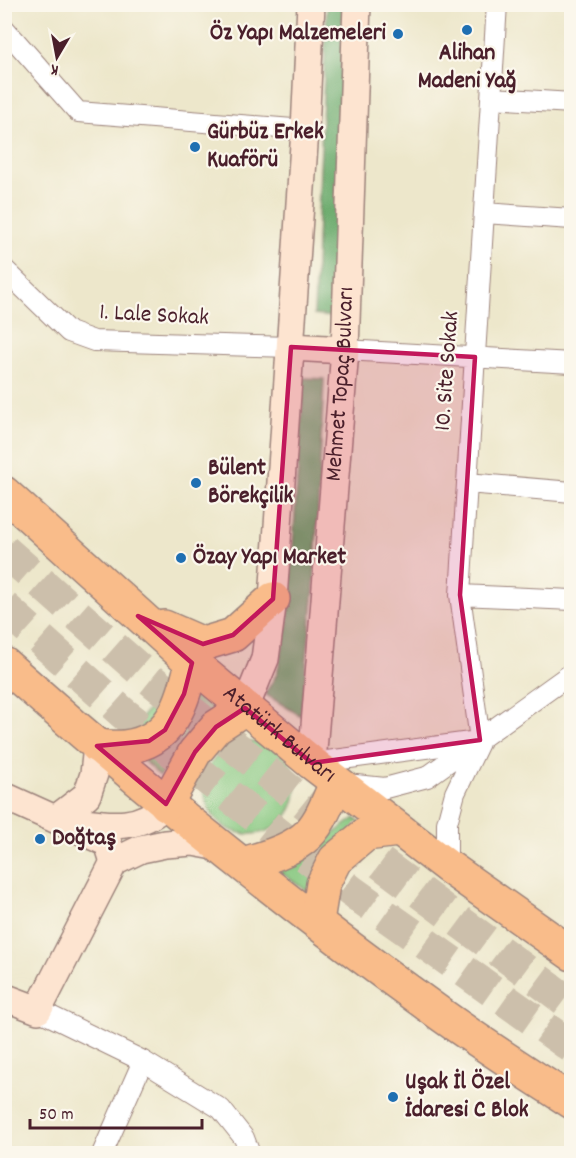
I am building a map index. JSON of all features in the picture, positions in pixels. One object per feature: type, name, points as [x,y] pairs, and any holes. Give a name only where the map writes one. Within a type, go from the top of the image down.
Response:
[{"type":"highway","name":"Atatürk Bulvarı","points":[[4,493],[138,616],[324,773],[447,866],[572,954]]},
{"type":"highway","points":[[138,616],[203,644],[233,635],[273,599]]},
{"type":"highway","points":[[97,746],[125,747],[148,741],[165,730],[176,714],[192,663]]},
{"type":"highway","points":[[4,664],[97,746],[231,855],[444,1017],[572,1102]]},
{"type":"highway","points":[[166,804],[195,752],[216,727],[245,708]]},
{"type":"highway","points":[[231,855],[275,854],[304,838],[323,812],[324,773]]},
{"type":"highway","points":[[317,921],[324,884],[335,860],[366,834],[399,830]]},
{"type":"main road","points":[[245,708],[265,659],[273,599],[305,130],[311,4]]},
{"type":"main road","name":"Mehmet Topaç Bulvarı","points":[[324,773],[345,350],[357,4]]},
{"type":"main road","points":[[291,347],[345,350]]},
{"type":"main road","points":[[57,818],[87,795],[94,774],[97,746]]},
{"type":"main road","points":[[4,796],[108,843],[114,862]]},
{"type":"main road","points":[[57,818],[122,826],[154,816],[166,804]]},
{"type":"main road","points":[[4,997],[38,1010],[114,862],[141,849],[193,842],[231,855]]},
{"type":"street","name":"10. Site Sokak","points":[[480,740],[460,595],[497,4]]},
{"type":"street","points":[[4,28],[78,112],[305,130]]},
{"type":"street","points":[[491,98],[572,103]]},
{"type":"street","points":[[484,213],[572,219]]},
{"type":"street","name":"1. Lale Sokak","points":[[4,269],[69,332],[94,341],[291,347]]},
{"type":"street","points":[[345,350],[572,363]]},
{"type":"street","points":[[467,483],[572,492]]},
{"type":"street","points":[[460,595],[572,600]]},
{"type":"street","points":[[324,773],[385,788],[427,777],[572,672]]},
{"type":"street","points":[[324,773],[480,740]]},
{"type":"street","points":[[447,866],[447,823],[454,793],[480,740]]},
{"type":"street","points":[[38,1010],[143,1061],[221,1109],[244,1138],[250,1154]]},
{"type":"street","points":[[102,1154],[143,1061]]},
{"type":"highlighted area","points":[[291,347],[475,357],[460,595],[480,740],[312,763],[245,708],[216,727],[195,752],[166,804],[97,746],[149,741],[165,730],[184,694],[192,663],[138,616],[203,644],[233,635],[273,599]]},
{"type":"green space","points":[[327,5],[343,5],[334,317],[314,315]]},
{"type":"green space","points":[[304,378],[324,379],[314,589],[301,716],[265,694],[277,674],[288,621]]},
{"type":"green space","points":[[172,684],[170,714],[124,736]]},
{"type":"green space","points":[[197,686],[218,708],[177,746],[160,776],[134,752]]},
{"type":"green space","points":[[250,742],[267,746],[282,756],[292,771],[296,788],[292,805],[282,820],[267,830],[250,834],[233,830],[218,820],[208,805],[204,788],[208,771],[218,756],[233,746]]},
{"type":"green space","points":[[355,818],[360,824],[310,893],[280,872]]},
{"type":"tunnel","points":[[4,550],[150,679],[374,858],[572,1005]]},
{"type":"tunnel","points":[[4,607],[123,713],[351,891],[572,1047]]},
{"type":"place","name":"Alihan Madeni Yağ","points":[[467,30]]},
{"type":"place","name":"Öz Yapı Malzemeleri","points":[[398,34]]},
{"type":"place","name":"Gürbüz Erkek Kuaförü","points":[[195,147]]},
{"type":"place","name":"Bülent Börekçilik","points":[[196,483]]},
{"type":"place","name":"Özay Yapı Market","points":[[181,558]]},
{"type":"place","name":"Doğtaş","points":[[40,839]]},
{"type":"place","name":"Uşak İl Özel İdaresi C Blok","points":[[393,1097]]}]
